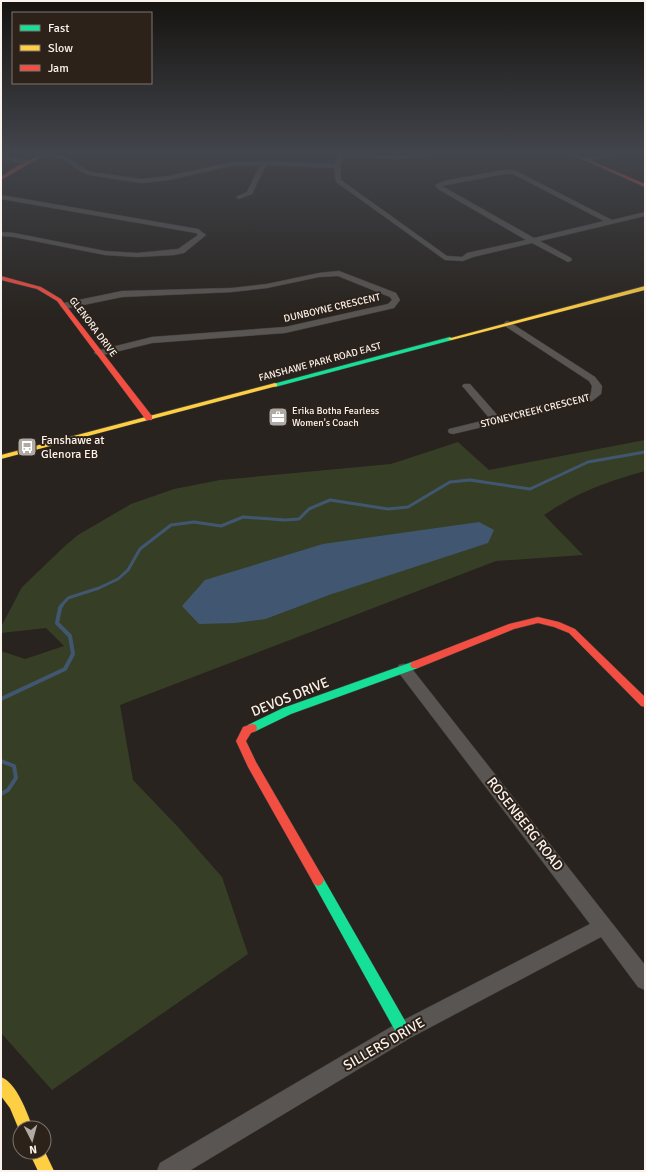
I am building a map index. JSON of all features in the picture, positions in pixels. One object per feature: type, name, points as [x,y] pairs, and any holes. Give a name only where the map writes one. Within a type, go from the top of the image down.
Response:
[{"type":"street","points":[[1,234],[14,235],[105,253],[137,255],[174,253],[181,251],[202,235],[198,231],[69,209]]},
{"type":"street","points":[[375,209],[445,258],[463,259],[470,255],[645,214]]},
{"type":"street","points":[[477,209],[568,260]]},
{"type":"street","points":[[585,209],[611,222]]},
{"type":"street","name":"DUNBOYNE CRESCENT","points":[[64,306],[122,294],[232,290],[267,286],[318,275],[339,273],[393,295],[396,300],[391,306],[285,330],[152,340],[99,353]]},
{"type":"street","name":"GLENORA DRIVE","points":[[1,278],[36,286],[49,292],[64,306],[149,418]]},
{"type":"street","name":"FANSHAWE PARK ROAD EAST","points":[[1,457],[645,288]]},
{"type":"street","name":"STONEYCREEK CRESCENT","points":[[453,431],[588,399],[596,394],[597,386],[592,379],[508,324]]},
{"type":"street","points":[[467,386],[497,420]]},
{"type":"street","name":"DEVOS DRIVE","points":[[403,1031],[252,764],[241,741],[247,730],[287,712],[404,670],[452,649],[512,626],[538,620],[556,624],[572,632],[645,703]]},
{"type":"street","name":"ROSENBERG ROAD","points":[[404,670],[645,980]]},
{"type":"street","name":"SILLERS DRIVE","points":[[168,1171],[403,1031],[604,926]]},
{"type":"street","points":[[1,1084],[15,1103],[22,1120]]},
{"type":"street","points":[[41,1160],[46,1171]]},
{"type":"green space","points":[[645,440],[645,471],[593,488],[544,515],[583,555],[496,561],[120,705],[133,780],[178,827],[222,877],[248,954],[52,1090],[1,1033],[1,651],[25,659],[64,646],[46,628],[1,633],[1,627],[22,587],[78,535],[131,504],[174,489],[220,480],[391,464],[458,442],[489,470]],"holes":[[[479,522],[332,594],[266,619],[438,529]]]},
{"type":"water","points":[[479,522],[494,530],[488,543],[332,594],[266,619],[235,623],[199,624],[182,606],[205,580],[323,544]]},
{"type":"waterway","points":[[61,606],[68,598],[99,588],[118,579],[128,570],[140,549],[171,525],[194,522],[221,526],[243,517],[285,520],[299,519],[309,509],[330,500],[388,509],[408,507],[450,482],[470,480],[530,489],[588,462],[645,452]]},
{"type":"waterway","points":[[1,699],[65,669],[73,654],[70,636],[57,623],[62,605]]},
{"type":"waterway","points":[[1,761],[14,766],[16,778],[8,790],[1,794]]},
{"type":"traffic: fast","points":[[275,385],[450,339]]},
{"type":"traffic: fast","points":[[252,728],[287,711],[415,665]]},
{"type":"traffic: fast","points":[[318,880],[403,1031]]},
{"type":"traffic: slow","points":[[450,339],[645,288]]},
{"type":"traffic: slow","points":[[1,457],[275,385]]},
{"type":"traffic: slow","points":[[1,1084],[15,1103],[22,1120]]},
{"type":"traffic: slow","points":[[41,1160],[46,1171]]},
{"type":"traffic: jam","points":[[1,278],[39,288],[59,300],[149,418]]},
{"type":"traffic: jam","points":[[415,665],[512,626],[538,620],[556,624],[572,631],[645,703]]},
{"type":"traffic: jam","points":[[252,728],[247,730],[241,741],[252,764],[318,880]]},
{"type":"place","name":"Erika Botha Fearless Women's Coach","points":[[278,417]]},
{"type":"place","name":"Fanshawe at Glenora EB","points":[[27,447]]}]
